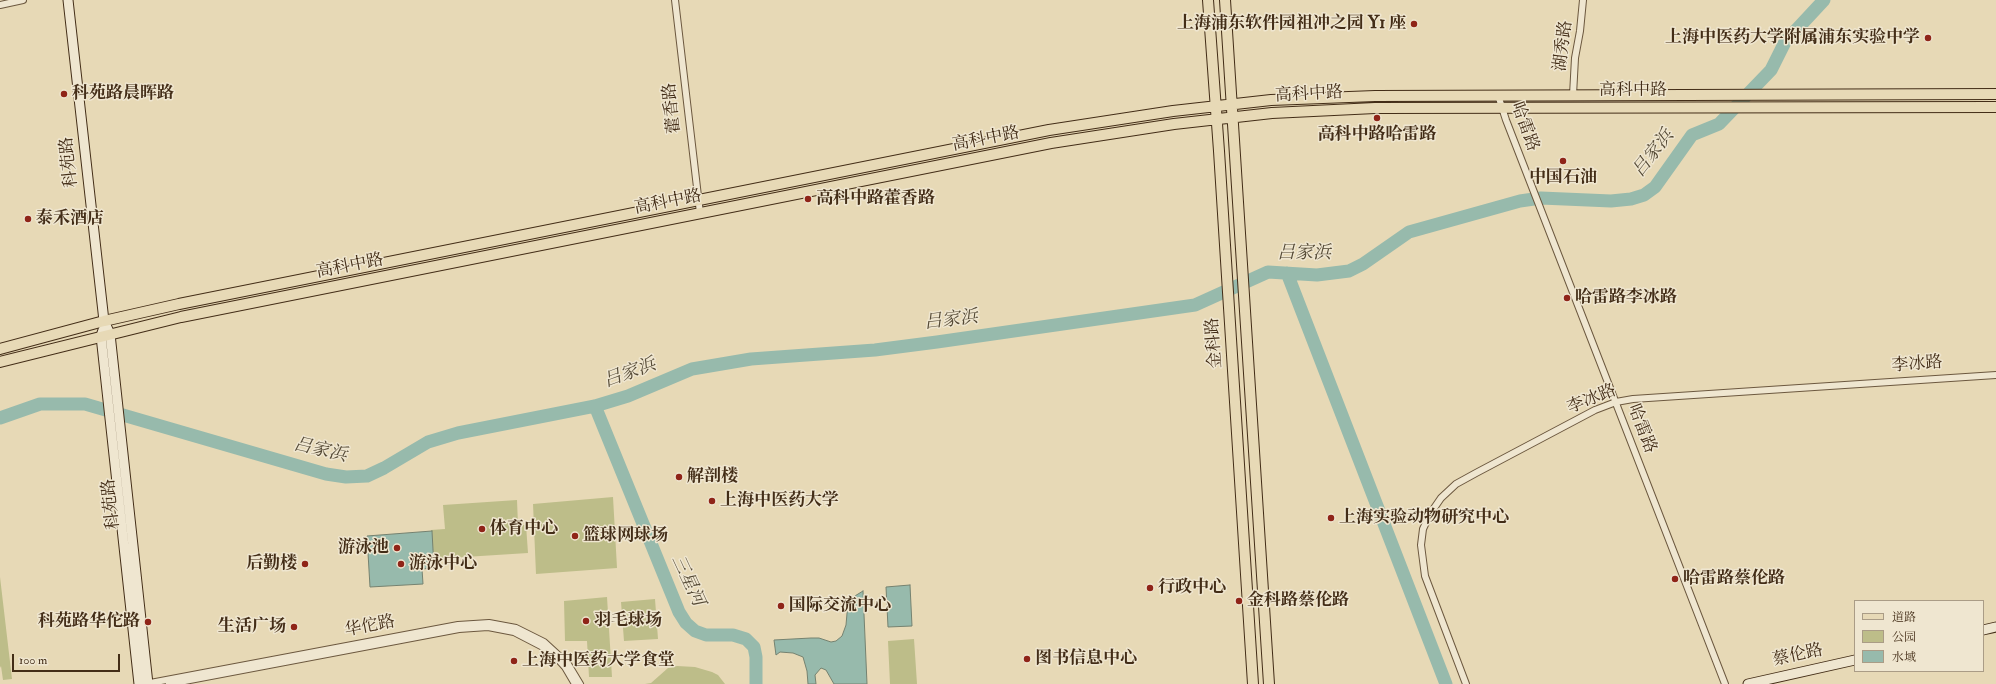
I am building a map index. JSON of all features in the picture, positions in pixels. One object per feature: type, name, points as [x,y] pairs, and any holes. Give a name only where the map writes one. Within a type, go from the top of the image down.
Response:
[{"type":"main road","name":"金科路","points":[[1208,0],[1231,331],[1253,684]]},
{"type":"main road","name":"金科路","points":[[1225,0],[1269,684]]},
{"type":"main road","name":"高科中路","points":[[0,349],[104,321],[179,304],[1049,130],[1216,106],[1308,98],[1498,95],[1996,94]]},
{"type":"main road","name":"高科中路","points":[[0,362],[181,317],[1112,132],[1272,113],[1375,108],[1996,107]]},
{"type":"street","points":[[0,5],[23,0]]},
{"type":"street","name":"科苑路","points":[[68,0],[145,684]]},
{"type":"street","name":"藿香路","points":[[675,0],[697,201],[700,213]]},
{"type":"street","name":"湖秀路","points":[[1573,95],[1575,58],[1580,31],[1583,0]]},
{"type":"street","name":"哈雷路","points":[[1498,95],[1501,107],[1541,212],[1725,684]]},
{"type":"street","name":"李冰路","points":[[1466,684],[1425,576],[1421,545],[1423,529],[1430,514],[1441,498],[1456,484],[1595,410],[1616,402],[1633,399],[1996,374]]},
{"type":"street","name":"华佗路","points":[[145,684],[458,624],[488,623],[516,628],[544,642],[568,664],[580,684]]},
{"type":"street","name":"华佗路","points":[[170,684],[459,629],[481,627],[514,632],[542,646],[565,667],[575,684]]},
{"type":"street","points":[[1984,630],[1996,627]]},
{"type":"street","points":[[1984,635],[1996,632]]},
{"type":"street","name":"蔡伦路","points":[[1748,684],[1854,660]]},
{"type":"street","name":"蔡伦路","points":[[1771,684],[1854,664]]},
{"type":"green space","name":"篮球网球场","points":[[613,497],[617,568],[536,574],[533,504]]},
{"type":"green space","name":"体育中心","points":[[517,500],[518,525],[526,525],[528,553],[433,559],[431,530],[445,529],[443,505]]},
{"type":"green space","points":[[0,577],[12,679],[3,680],[1,666],[0,668]]},
{"type":"green space","name":"羽毛球场","points":[[607,597],[612,677],[589,677],[587,641],[565,641],[564,601]]},
{"type":"green space","points":[[655,599],[658,639],[624,641],[621,602]]},
{"type":"green space","points":[[914,639],[917,684],[890,684],[888,641]]},
{"type":"green space","points":[[677,666],[695,667],[712,672],[718,675],[725,684],[645,684],[651,683],[668,668]]},
{"type":"water","name":"游泳中心","points":[[432,531],[434,568],[422,569],[423,584],[370,587],[367,536]]},
{"type":"water","points":[[910,585],[912,626],[888,627],[886,587]]},
{"type":"water","points":[[863,591],[867,684],[834,684],[826,670],[821,668],[815,675],[816,684],[808,684],[807,671],[803,657],[793,653],[780,652],[776,655],[774,640],[819,638],[831,642],[836,641],[842,636],[846,625],[848,602],[850,599]]},
{"type":"waterway","name":"吕家浜","points":[[0,418],[40,404],[85,404],[326,474],[346,477],[367,476],[384,468],[428,442],[458,433],[595,406],[628,396],[692,369],[751,359],[875,350],[1195,305],[1268,272],[1317,275],[1349,271],[1363,264],[1409,232],[1520,201],[1541,198],[1611,201],[1631,199],[1644,195],[1655,187],[1692,135],[1719,124],[1771,70],[1785,42],[1824,0]]},
{"type":"waterway","points":[[1287,273],[1446,684]]},
{"type":"waterway","name":"三星河","points":[[595,406],[679,612],[686,623],[695,631],[706,635],[733,635],[746,639],[754,647],[756,657],[756,684]]},
{"type":"place","name":"上海浦东软件园祖冲之园 Y1 座","points":[[1414,24]]},
{"type":"place","name":"上海中医药大学附属浦东实验中学","points":[[1928,38]]},
{"type":"place","name":"科苑路晨晖路","points":[[64,94]]},
{"type":"place","name":"高科中路哈雷路","points":[[1377,118]]},
{"type":"place","name":"中国石油","points":[[1563,161]]},
{"type":"place","name":"高科中路藿香路","points":[[808,199]]},
{"type":"place","name":"泰禾酒店","points":[[28,219]]},
{"type":"place","name":"哈雷路李冰路","points":[[1567,298]]},
{"type":"place","name":"解剖楼","points":[[679,477]]},
{"type":"place","name":"上海中医药大学","points":[[712,501]]},
{"type":"place","name":"上海实验动物研究中心","points":[[1331,518]]},
{"type":"place","name":"体育中心","points":[[482,529]]},
{"type":"place","name":"篮球网球场","points":[[575,536]]},
{"type":"place","name":"游泳池","points":[[397,548]]},
{"type":"place","name":"后勤楼","points":[[305,564]]},
{"type":"place","name":"游泳中心","points":[[401,564]]},
{"type":"place","name":"哈雷路蔡伦路","points":[[1675,579]]},
{"type":"place","name":"行政中心","points":[[1150,588]]},
{"type":"place","name":"金科路蔡伦路","points":[[1239,601]]},
{"type":"place","name":"国际交流中心","points":[[781,606]]},
{"type":"place","name":"羽毛球场","points":[[586,621]]},
{"type":"place","name":"科苑路华佗路","points":[[148,622]]},
{"type":"place","name":"生活广场","points":[[294,627]]},
{"type":"place","name":"图书信息中心","points":[[1027,659]]},
{"type":"place","name":"上海中医药大学食堂","points":[[514,661]]}]
